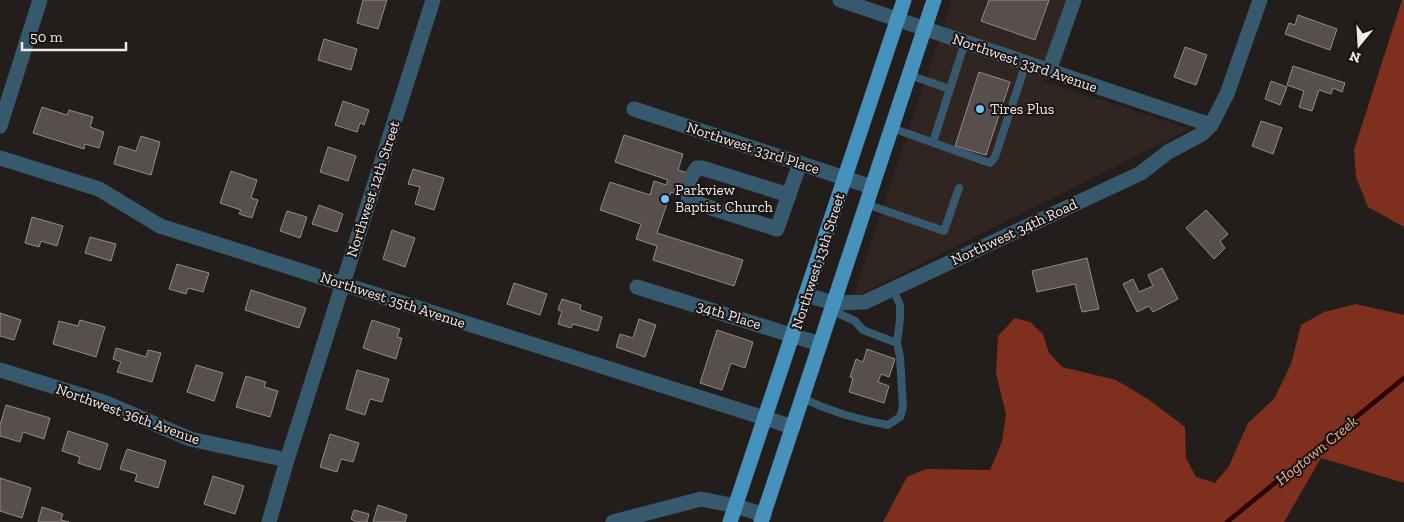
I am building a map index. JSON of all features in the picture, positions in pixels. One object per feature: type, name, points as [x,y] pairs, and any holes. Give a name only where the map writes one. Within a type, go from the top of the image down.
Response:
[{"type":"main road","name":"Northwest 13th Street","points":[[730,522],[904,0]]},
{"type":"main road","name":"Northwest 13th Street","points":[[763,518],[934,0]]},
{"type":"street","points":[[0,126],[40,0]]},
{"type":"street","name":"Northwest 12th Street","points":[[268,522],[286,460],[433,0]]},
{"type":"street","name":"Northwest 33rd Avenue","points":[[840,0],[863,4],[898,19],[1211,125]]},
{"type":"street","points":[[1049,71],[1074,0]]},
{"type":"street","points":[[1211,125],[1227,94],[1260,0]]},
{"type":"street","name":"Northwest 33rd Place","points":[[634,109],[872,187]]},
{"type":"street","name":"Northwest 34th Road","points":[[806,295],[832,307],[865,302],[1141,173],[1168,152],[1202,134],[1211,125]]},
{"type":"street","name":"Northwest 35th Avenue","points":[[0,158],[99,189],[160,226],[792,427]]},
{"type":"street","points":[[789,195],[702,168],[697,168],[687,193],[688,198],[693,202],[777,229],[789,195],[800,163]]},
{"type":"street","name":"34th Place","points":[[637,287],[820,344]]},
{"type":"street","name":"Northwest 36th Avenue","points":[[0,370],[106,403],[190,439],[286,460]]},
{"type":"street","points":[[613,522],[701,499],[736,506],[763,518]]},
{"type":"lane","points":[[933,142],[965,42]]},
{"type":"lane","points":[[892,128],[990,163],[995,157],[1026,63]]},
{"type":"lane","points":[[909,75],[950,89]]},
{"type":"lane","points":[[866,204],[944,231],[959,188]]},
{"type":"lane","points":[[802,398],[816,405],[888,426],[900,417],[903,407],[900,356],[897,343],[900,305],[893,289]]},
{"type":"lane","points":[[832,307],[855,321],[862,330],[897,343]]},
{"type":"shaded area","points":[[952,0],[1072,0],[1044,81],[1190,129],[853,298]]},
{"type":"shaded area","points":[[1402,0],[1404,0],[1404,227],[1368,207],[1356,177],[1354,150]]},
{"type":"shaded area","points":[[1356,304],[1404,315],[1404,483],[1321,458],[1284,522],[883,522],[907,477],[926,469],[990,470],[1002,442],[1006,414],[996,373],[998,336],[1015,318],[1030,322],[1043,334],[1049,353],[1062,367],[1116,380],[1148,399],[1185,427],[1186,458],[1196,477],[1215,483],[1229,466],[1248,423],[1274,399],[1291,364],[1301,325],[1324,312]]},
{"type":"building","points":[[363,0],[387,0],[378,29],[357,23]]},
{"type":"building","points":[[989,0],[1049,0],[1035,40],[981,21]]},
{"type":"building","points":[[1298,15],[1337,29],[1330,50],[1285,34],[1289,23],[1295,25]]},
{"type":"building","points":[[324,39],[357,49],[351,70],[318,60]]},
{"type":"building","points":[[1185,47],[1207,55],[1196,85],[1174,77]]},
{"type":"building","points":[[1293,66],[1345,83],[1342,92],[1333,88],[1331,94],[1319,90],[1312,111],[1299,107],[1304,91],[1287,85]]},
{"type":"building","points":[[979,72],[1010,82],[986,155],[955,146]]},
{"type":"building","points":[[1271,81],[1287,87],[1280,105],[1265,99]]},
{"type":"building","points":[[343,101],[369,110],[364,125],[360,123],[357,132],[335,125]]},
{"type":"building","points":[[42,107],[67,115],[69,110],[93,117],[90,127],[104,132],[99,148],[85,144],[84,149],[33,133]]},
{"type":"building","points":[[1261,121],[1282,128],[1273,154],[1252,146]]},
{"type":"building","points":[[624,135],[683,154],[678,170],[698,176],[694,188],[679,183],[675,194],[671,192],[657,233],[743,260],[734,286],[653,260],[657,246],[636,239],[641,224],[600,210],[610,182],[650,195],[654,181],[666,185],[668,180],[615,162]]},
{"type":"building","points":[[141,136],[160,142],[151,175],[114,164],[119,146],[136,151]]},
{"type":"building","points":[[328,147],[356,156],[348,181],[320,172]]},
{"type":"building","points":[[413,169],[444,178],[434,210],[415,204],[420,187],[408,184]]},
{"type":"building","points":[[231,171],[257,180],[251,198],[258,200],[252,218],[239,214],[241,210],[220,203]]},
{"type":"building","points":[[319,205],[343,214],[337,232],[312,224]]},
{"type":"building","points":[[1206,210],[1228,234],[1220,241],[1225,248],[1214,259],[1186,228]]},
{"type":"building","points":[[287,211],[307,217],[300,238],[280,231]]},
{"type":"building","points":[[32,217],[63,226],[57,246],[41,241],[39,247],[25,243]]},
{"type":"building","points":[[392,230],[415,238],[405,267],[383,259]]},
{"type":"building","points":[[90,237],[116,244],[111,261],[85,253]]},
{"type":"building","points":[[1087,258],[1099,309],[1082,312],[1075,284],[1037,292],[1032,271]]},
{"type":"building","points":[[177,264],[209,273],[203,292],[188,288],[186,294],[169,289]]},
{"type":"building","points":[[1162,268],[1178,299],[1153,312],[1149,306],[1137,312],[1123,284],[1133,279],[1139,292],[1153,286],[1148,275]]},
{"type":"building","points":[[514,283],[547,294],[540,315],[507,304]]},
{"type":"building","points":[[251,290],[306,308],[299,328],[245,310]]},
{"type":"building","points":[[562,299],[581,305],[580,310],[602,317],[598,331],[573,324],[571,328],[558,324],[562,311],[558,310]]},
{"type":"building","points":[[0,313],[21,320],[14,340],[0,336]]},
{"type":"building","points":[[639,319],[656,325],[645,357],[616,347],[620,334],[633,338]]},
{"type":"building","points":[[80,320],[105,327],[96,357],[53,344],[59,321],[78,326]]},
{"type":"building","points":[[372,320],[400,329],[397,337],[402,338],[396,359],[363,348]]},
{"type":"building","points":[[717,330],[753,342],[745,368],[731,363],[722,390],[700,383]]},
{"type":"building","points":[[116,348],[146,357],[148,350],[161,353],[152,382],[117,372],[121,362],[113,359]]},
{"type":"building","points":[[867,349],[895,359],[889,377],[881,374],[878,382],[889,386],[884,403],[849,392],[853,378],[850,377],[856,359],[863,362]]},
{"type":"building","points":[[196,365],[223,373],[214,401],[187,392]]},
{"type":"building","points":[[357,370],[389,379],[382,402],[370,399],[365,415],[346,409]]},
{"type":"building","points":[[246,376],[266,382],[264,387],[278,391],[270,417],[236,407]]},
{"type":"building","points":[[6,405],[50,418],[44,439],[23,432],[20,442],[0,436],[0,425]]},
{"type":"building","points":[[68,431],[108,444],[100,470],[78,463],[80,457],[62,451]]},
{"type":"building","points":[[330,434],[359,443],[353,462],[341,459],[337,472],[320,467]]},
{"type":"building","points":[[127,449],[166,461],[158,488],[135,481],[137,474],[120,469]]},
{"type":"building","points":[[213,476],[244,486],[235,514],[204,504]]},
{"type":"building","points":[[0,478],[31,488],[22,518],[0,511]]},
{"type":"building","points":[[378,505],[407,515],[405,522],[373,522]]},
{"type":"building","points":[[42,507],[63,514],[61,520],[69,522],[38,522]]},
{"type":"building","points":[[354,510],[369,514],[367,522],[356,522],[351,519]]},
{"type":"waterway","name":"Hogtown Creek","points":[[1227,522],[1404,378]]},
{"type":"place","name":"Tires Plus","points":[[980,109]]},
{"type":"place","name":"Parkview Baptist Church","points":[[665,199]]}]
